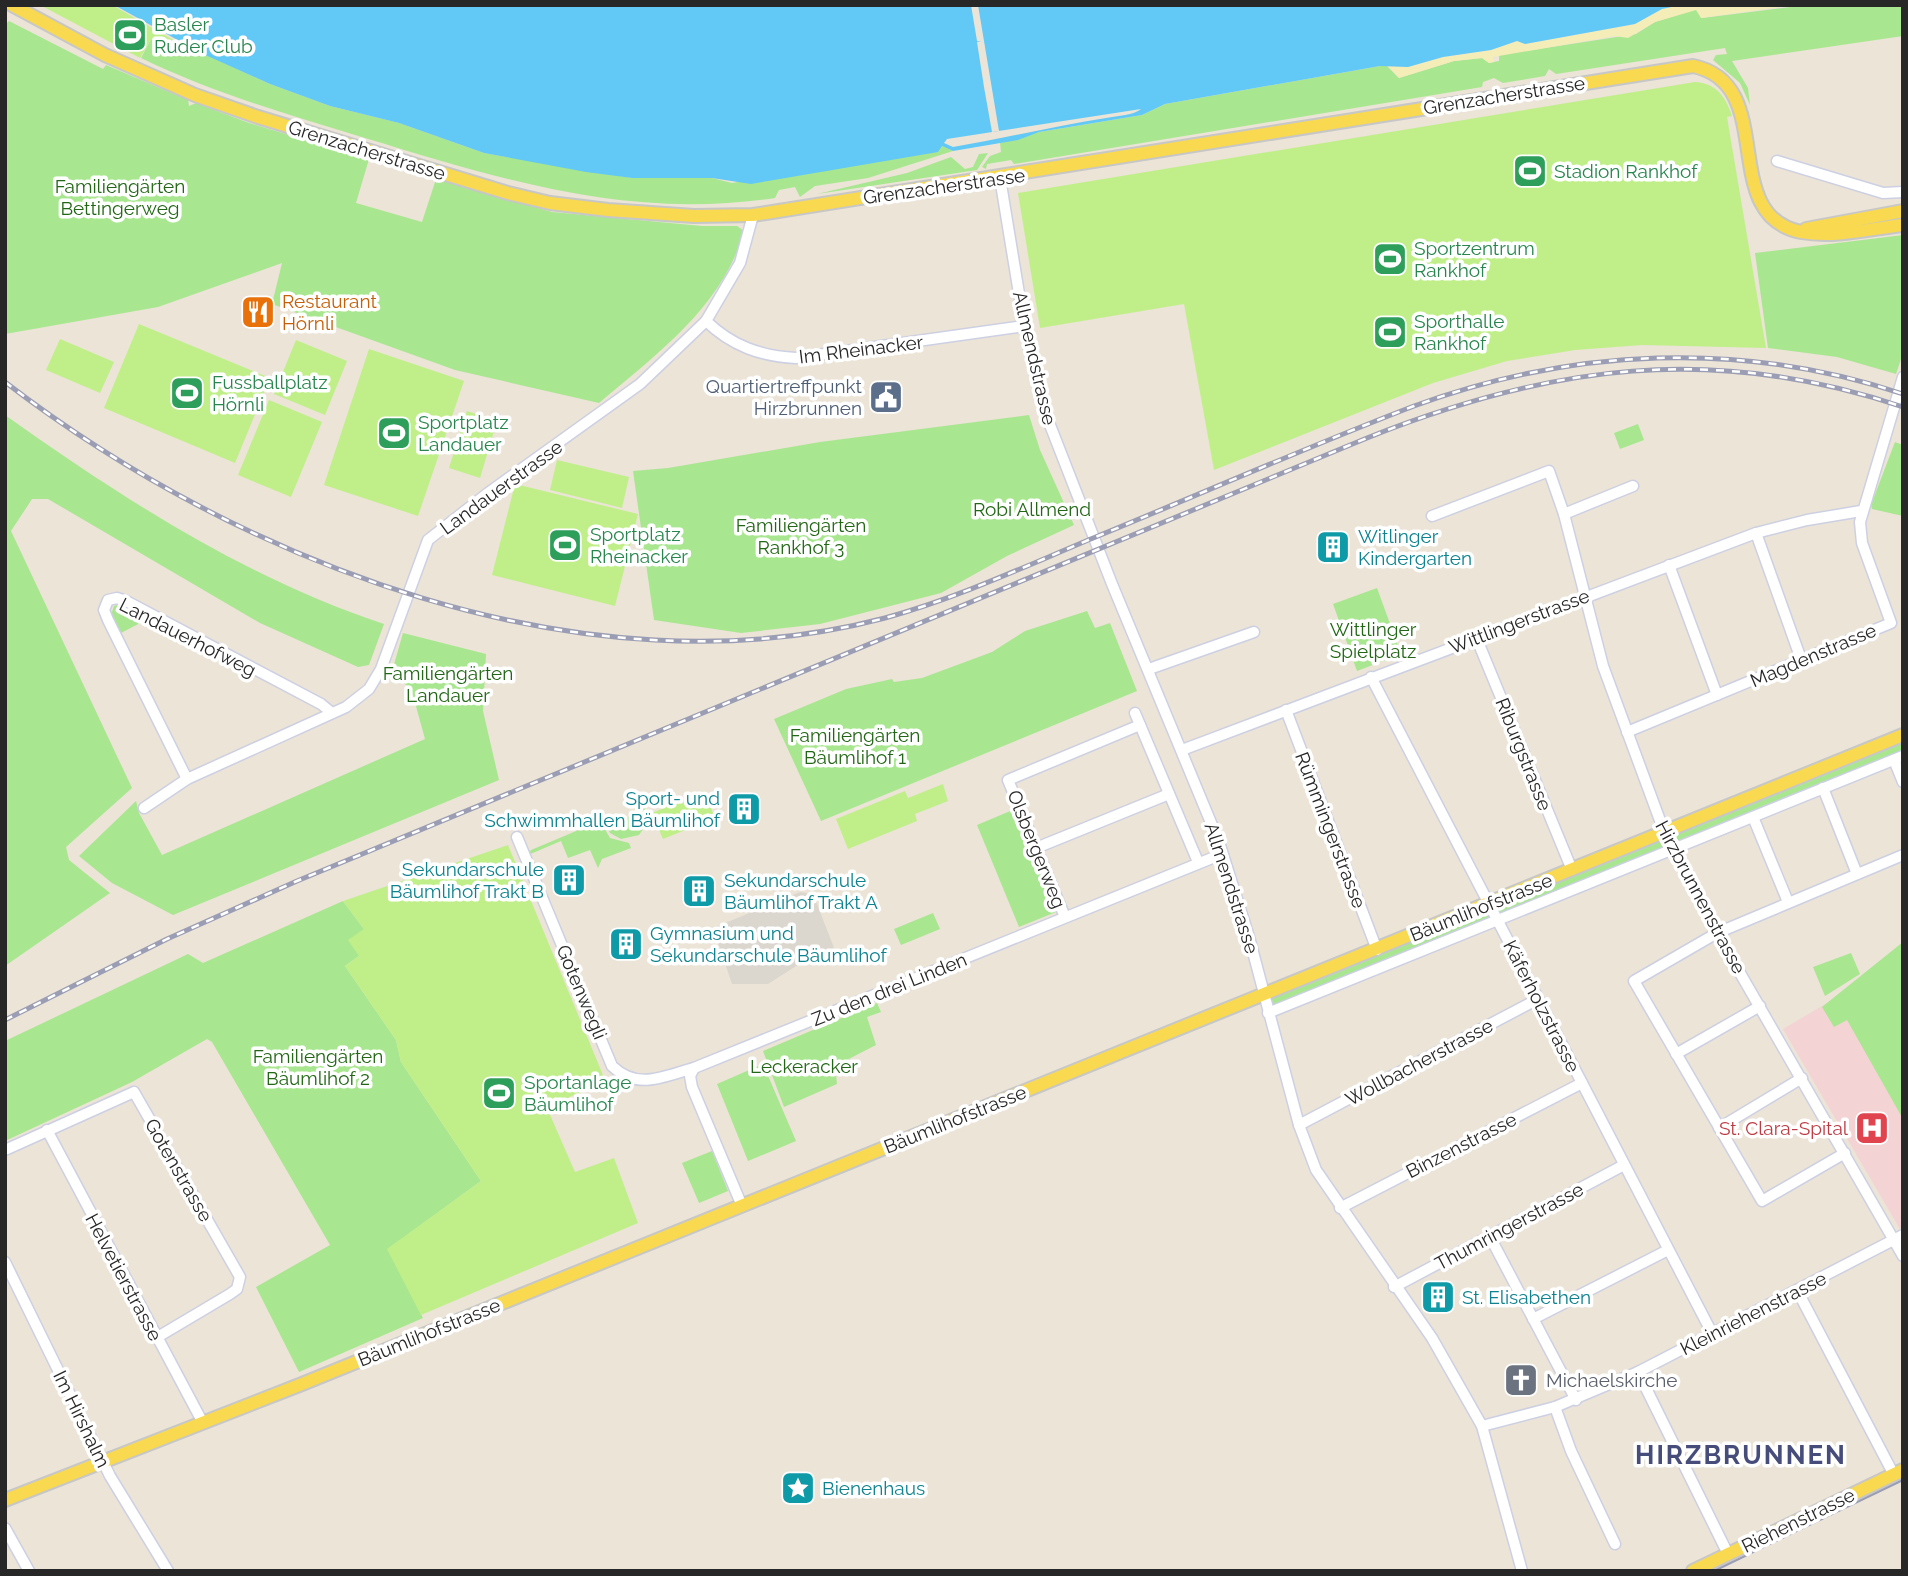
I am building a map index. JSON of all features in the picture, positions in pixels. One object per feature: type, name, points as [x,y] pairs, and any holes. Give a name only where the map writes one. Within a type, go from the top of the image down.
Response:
[{"type":"main road","name":"Grenzacherstrasse","points":[[12,5],[105,55],[195,95],[258,117],[508,193],[550,203],[608,210],[694,216],[753,215],[1000,178],[1693,66],[1710,71],[1732,89],[1742,112],[1758,197],[1770,216],[1799,231],[1827,234],[1903,225]]},
{"type":"main road","points":[[1799,231],[1903,211]]},
{"type":"main road","name":"Bäumlihofstrasse","points":[[5,1500],[203,1423],[1263,993],[1665,834],[1903,735]]},
{"type":"main road","name":"Riehenstrasse","points":[[1693,1571],[1898,1472]]},
{"type":"street","points":[[1777,161],[1883,193],[1903,192]]},
{"type":"street","name":"Allmendstrasse","points":[[1000,178],[1024,326],[1034,373],[1057,448],[1182,750],[1222,855],[1249,937],[1299,1125],[1317,1170],[1340,1208],[1451,1368],[1482,1426],[1522,1571]]},
{"type":"street","name":"Landauerstrasse","points":[[144,808],[187,779],[359,699],[377,677],[428,540],[640,384],[706,321],[740,263],[753,215]]},
{"type":"street","name":"Im Rheinacker","points":[[706,321],[719,333],[746,349],[768,356],[796,358],[1024,326]]},
{"type":"street","points":[[1861,511],[1903,377]]},
{"type":"street","name":"Hirzbrunnenstrasse","points":[[1432,516],[1549,471],[1564,514],[1583,597],[1627,732],[1665,834],[1717,933],[1845,1153],[1899,1238],[1903,1256]]},
{"type":"street","points":[[1564,514],[1633,486]]},
{"type":"street","name":"Wittlingerstrasse","points":[[1182,750],[1476,637],[1756,534],[1807,520],[1861,511]]},
{"type":"street","name":"Magdenstrasse","points":[[1627,732],[1891,623],[1862,542],[1861,511]]},
{"type":"street","points":[[1756,534],[1802,662]]},
{"type":"street","points":[[1669,565],[1717,695]]},
{"type":"street","name":"Landauerhofweg","points":[[187,779],[108,620],[104,610],[108,600],[117,598],[126,601],[321,704],[332,713]]},
{"type":"street","points":[[1149,669],[1254,632]]},
{"type":"street","name":"Riburgstrasse","points":[[1476,637],[1572,870]]},
{"type":"street","name":"Käferholzstrasse","points":[[1371,677],[1713,1335]]},
{"type":"street","name":"Rümmingerstrasse","points":[[1286,710],[1377,950]]},
{"type":"street","name":"Allmendstrasse","points":[[1135,713],[1198,863]]},
{"type":"street","name":"Olsbergerweg","points":[[1065,917],[1008,780],[1140,725]]},
{"type":"street","points":[[1898,758],[1903,782]]},
{"type":"street","name":"Bäumlihofstrasse","points":[[1268,1013],[1898,758]]},
{"type":"street","points":[[1823,788],[1857,874]]},
{"type":"street","points":[[1036,848],[1169,794]]},
{"type":"street","points":[[1752,817],[1788,902]]},
{"type":"street","name":"Gotenwegli","points":[[517,837],[612,1066],[631,1079],[643,1082],[694,1068]]},
{"type":"street","name":"Zu den drei Linden","points":[[694,1068],[1222,855]]},
{"type":"street","points":[[1845,1153],[1762,1201],[1634,981],[1717,933],[1903,855]]},
{"type":"street","name":"Wollbacherstrasse","points":[[1299,1125],[1538,999]]},
{"type":"street","points":[[1676,1054],[1760,1006]]},
{"type":"street","points":[[694,1068],[690,1076],[692,1087],[742,1206]]},
{"type":"street","points":[[1719,1128],[1802,1078]]},
{"type":"street","name":"Binzenstrasse","points":[[1340,1208],[1582,1083]]},
{"type":"street","name":"Gotenstrasse","points":[[5,1150],[134,1092],[240,1277],[237,1289],[156,1338]]},
{"type":"street","name":"Helvetierstrasse","points":[[47,1130],[203,1423]]},
{"type":"street","name":"Thumringerstrasse","points":[[1394,1287],[1624,1165]]},
{"type":"street","points":[[1489,1235],[1576,1400]]},
{"type":"street","name":"Kleinriehenstrasse","points":[[1482,1426],[1576,1400],[1713,1335],[1899,1238]]},
{"type":"street","points":[[1534,1320],[1668,1250]]},
{"type":"street","name":"Im Hirshalm","points":[[5,1262],[103,1462],[168,1571]]},
{"type":"street","points":[[1797,1290],[1898,1472]]},
{"type":"street","points":[[1638,1372],[1728,1554]]},
{"type":"street","points":[[1555,1407],[1571,1451],[1615,1544]]},
{"type":"street","points":[[5,1528],[29,1571]]},
{"type":"shaded area","points":[[800,892],[813,894],[838,958],[831,961],[815,954],[768,984],[732,984],[713,928]]},
{"type":"shaded area","name":"St. Clara-Spital","points":[[1903,945],[1903,1228],[1900,1229],[1783,1029],[1851,989]]},
{"type":"green space","name":"Basler Ruder Club","points":[[40,5],[112,5],[175,41],[171,48],[151,39],[140,58]]},
{"type":"green space","points":[[1807,5],[1903,5],[1903,36],[1732,61],[1748,88],[1750,105],[1740,83],[1713,60],[1716,55],[1727,54],[1725,48],[1556,74],[1549,69],[1545,76],[1503,83],[1494,78],[1483,82],[1482,87],[1014,164],[1011,160],[987,164],[986,169],[982,167],[990,156],[1001,152],[1000,143],[1039,132],[1142,115],[1165,104],[1380,66],[1387,66],[1399,78],[1454,61],[1482,58],[1489,63],[1499,61],[1499,55],[1636,34],[1655,22],[1697,9],[1702,18]]},
{"type":"green space","name":"Familiengärten Bettingerweg","points":[[9,21],[103,69],[106,65],[188,100],[189,106],[196,103],[249,123],[369,159],[356,203],[422,222],[436,179],[552,212],[702,226],[737,226],[744,231],[734,258],[705,305],[665,347],[599,403],[455,370],[272,304],[282,263],[158,307],[5,334],[5,25]]},
{"type":"green space","points":[[151,39],[171,49],[175,41],[270,84],[330,106],[399,123],[484,153],[632,178],[712,178],[732,183],[942,146],[953,151],[868,178],[815,186],[800,197],[795,187],[779,190],[775,198],[721,203],[669,204],[618,200],[567,192],[467,168],[252,103],[141,58]]},
{"type":"green space","name":"Sportzentrum Rankhof","points":[[1695,82],[1709,85],[1719,92],[1732,116],[1727,117],[1766,348],[1642,345],[1575,350],[1507,361],[1433,383],[1214,470],[1184,304],[1040,328],[1018,193]]},
{"type":"green space","points":[[988,153],[977,170],[817,194],[907,173],[951,157],[965,169],[973,167],[979,154]]},
{"type":"green space","points":[[1903,235],[1903,353],[1896,374],[1837,357],[1768,348],[1755,253]]},
{"type":"green space","name":"Fussballplatz Hörnli","points":[[139,324],[270,378],[235,463],[104,408]]},
{"type":"green space","points":[[60,339],[114,362],[100,393],[46,370]]},
{"type":"green space","points":[[296,340],[347,361],[325,415],[274,394]]},
{"type":"green space","name":"Sportplatz Landauer","points":[[369,349],[464,381],[418,516],[324,485]]},
{"type":"green space","points":[[269,400],[322,422],[291,497],[238,475]]},
{"type":"green space","points":[[467,411],[497,421],[480,478],[449,468]]},
{"type":"green space","points":[[5,415],[94,476],[187,534],[283,584],[384,624],[369,665],[358,667],[260,623],[48,499],[32,499],[11,531],[132,788],[66,847],[69,860],[110,893],[5,966]]},
{"type":"green space","name":"Familiengärten Rankhof 3","points":[[1029,415],[1040,450],[1074,525],[1007,556],[941,593],[820,624],[741,633],[654,620],[633,471],[668,468],[820,442]]},
{"type":"green space","points":[[1638,424],[1644,440],[1620,449],[1614,433]]},
{"type":"green space","points":[[1895,442],[1903,445],[1903,516],[1872,509],[1871,505]]},
{"type":"green space","points":[[557,460],[629,477],[622,508],[550,490]]},
{"type":"green space","name":"Sportplatz Rheinacker","points":[[515,484],[638,514],[615,606],[492,575]]},
{"type":"green space","name":"Wittlinger Spielplatz","points":[[1377,588],[1401,654],[1357,671],[1333,604]]},
{"type":"green space","points":[[120,604],[146,620],[119,634],[111,615],[114,606]]},
{"type":"green space","name":"Familiengärten Bäumlihof 1","points":[[1087,611],[1095,628],[1110,623],[1137,691],[821,821],[774,719],[846,689],[892,679],[894,682],[922,678],[992,652],[1025,631]]},
{"type":"green space","name":"Familiengärten Landauer","points":[[403,633],[486,654],[483,711],[499,780],[173,915],[112,883],[79,856],[136,801],[139,813],[162,855],[425,739],[411,688],[391,675]]},
{"type":"green space","points":[[1903,735],[1903,756],[1268,1013],[1263,993]]},
{"type":"green space","points":[[943,784],[948,801],[915,814],[917,821],[848,849],[836,819],[905,791],[908,798]]},
{"type":"green space","points":[[704,791],[715,818],[663,839],[652,813]]},
{"type":"green space","points":[[645,807],[647,823],[639,835],[621,839],[610,833],[605,824],[612,821],[624,823],[632,812]]},
{"type":"green space","points":[[1015,809],[1056,912],[1019,927],[977,825]]},
{"type":"green space","points":[[600,821],[610,838],[629,843],[631,848],[602,859],[598,868],[590,850],[568,858],[561,841],[528,855],[531,850]]},
{"type":"green space","name":"Sportanlage Bäumlihof","points":[[508,845],[605,1080],[547,1108],[575,1172],[614,1158],[638,1223],[421,1315],[387,1249],[481,1181],[401,1062],[396,1040],[345,966],[359,956],[348,940],[364,929],[343,901]]},
{"type":"green space","name":"Familiengärten Bäumlihof 2","points":[[343,901],[364,929],[359,956],[345,966],[396,1040],[401,1062],[481,1181],[388,1249],[423,1318],[299,1372],[256,1287],[330,1245],[212,1042],[207,1039],[132,1082],[5,1141],[5,1041],[188,954],[203,963]]},
{"type":"green space","points":[[933,913],[940,929],[901,945],[894,929]]},
{"type":"green space","points":[[1903,942],[1903,1119],[1847,1020],[1834,1027],[1822,1007]]},
{"type":"green space","points":[[1851,953],[1860,974],[1825,996],[1813,967]]},
{"type":"green space","name":"Leckeracker","points":[[877,1003],[881,1012],[867,1017],[876,1045],[835,1066],[837,1084],[784,1107],[763,1051]]},
{"type":"green space","points":[[763,1064],[796,1141],[748,1161],[717,1084]]},
{"type":"green space","points":[[712,1151],[728,1191],[699,1203],[682,1163]]},
{"type":"sand","points":[[1681,5],[1780,7],[1701,18],[1696,10],[1655,22],[1628,38],[1615,36],[1493,57],[1494,62],[1489,63],[1482,58],[1454,61],[1399,78],[1388,66],[1408,67],[1443,57],[1491,50],[1517,41],[1525,44],[1635,24],[1662,9]]},
{"type":"water","points":[[114,5],[1681,5],[1662,9],[1635,24],[1525,44],[1517,41],[1491,50],[1443,57],[1408,67],[1380,66],[1165,104],[1142,115],[1039,132],[1018,140],[953,151],[942,146],[938,152],[751,184],[712,178],[632,178],[484,153],[399,123],[330,106],[270,84],[203,54]],"holes":[[[1141,109],[953,147],[944,143],[947,139]]]},
{"type":"pier","points":[[971,5],[978,5],[999,131],[992,132],[977,42],[981,41],[977,41]]},
{"type":"tram line","points":[[1714,1571],[1903,1480]]},
{"type":"railway","points":[[5,382],[99,448],[200,507],[309,557],[422,598],[538,626],[655,640],[771,638],[885,618],[912,610],[993,580],[1414,406],[1534,372],[1596,362],[1657,358],[1719,359],[1781,365],[1842,377],[1903,394]]},
{"type":"railway","points":[[5,1020],[167,939],[297,881],[1367,438],[1435,413],[1501,393],[1567,379],[1632,371],[1698,369],[1765,375],[1833,387],[1903,407]]},
{"type":"place","name":"Basler Ruder Club","points":[[130,35]]},
{"type":"place","name":"Stadion Rankhof","points":[[1530,171]]},
{"type":"place","name":"Sportzentrum Rankhof","points":[[1390,259]]},
{"type":"place","name":"Restaurant Hörnli","points":[[258,312]]},
{"type":"place","name":"Sporthalle Rankhof","points":[[1390,332]]},
{"type":"place","name":"Fussballplatz Hörnli","points":[[187,393]]},
{"type":"place","name":"Quartiertreffpunkt Hirzbrunnen","points":[[886,397]]},
{"type":"place","name":"Sportplatz Landauer","points":[[394,433]]},
{"type":"place","name":"Sportplatz Rheinacker","points":[[565,545]]},
{"type":"place","name":"Witlinger Kindergarten","points":[[1333,547]]},
{"type":"place","name":"Sport- und Schwimmhallen Bäumlihof","points":[[744,809]]},
{"type":"place","name":"Sekundarschule Bäumlihof Trakt B","points":[[569,880]]},
{"type":"place","name":"Sekundarschule Bäumlihof Trakt A","points":[[699,891]]},
{"type":"place","name":"Gymnasium und Sekundarschule Bäumlihof","points":[[626,944]]},
{"type":"place","name":"Sportanlage Bäumlihof","points":[[499,1093]]},
{"type":"place","name":"St. Clara-Spital","points":[[1872,1128]]},
{"type":"place","name":"St. Elisabethen","points":[[1438,1297]]},
{"type":"place","name":"Michaelskirche","points":[[1521,1380]]},
{"type":"place","name":"Bienenhaus","points":[[798,1488]]},
{"type":"district","name":"HIRZBRUNNEN","points":[[1741,1455]]},
{"type":"park label","name":"Robi Allmend","points":[[1032,509]]}]
